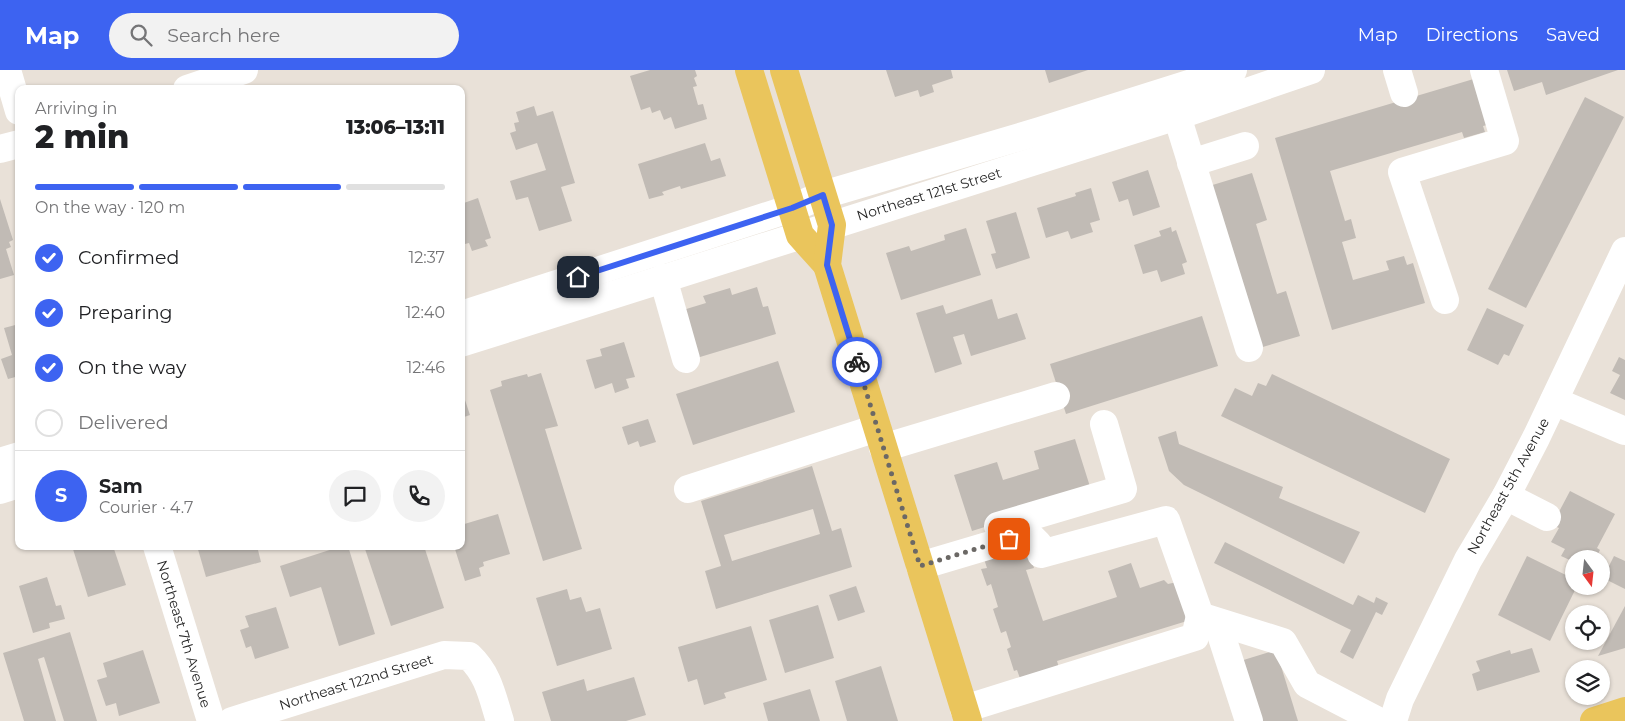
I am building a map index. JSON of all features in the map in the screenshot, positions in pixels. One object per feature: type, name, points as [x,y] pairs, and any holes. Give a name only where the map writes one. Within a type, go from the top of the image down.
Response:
[{"type":"main road","points":[[750,70],[800,235],[827,265]]},
{"type":"main road","points":[[784,70],[832,225],[827,265],[966,715]]},
{"type":"main road","points":[[1594,721],[1625,711]]},
{"type":"street","points":[[6,70],[15,98]]},
{"type":"street","points":[[199,85],[244,70]]},
{"type":"street","points":[[1444,300],[1402,172],[1505,141],[1484,70]]},
{"type":"street","name":"Northeast 121st Street","points":[[465,314],[792,208],[823,195],[1040,131],[1242,80],[1297,72]]},
{"type":"street","name":"Northeast 121st Street","points":[[465,342],[1177,116],[1242,80]]},
{"type":"street","points":[[1177,116],[1249,348]]},
{"type":"street","points":[[0,149],[15,145]]},
{"type":"street","points":[[1192,163],[1245,146]]},
{"type":"street","name":"Northeast 5th Avenue","points":[[1393,721],[1400,699],[1468,560],[1506,496],[1554,401],[1625,251]]},
{"type":"street","points":[[663,278],[686,359]]},
{"type":"street","points":[[688,490],[880,438],[1056,396]]},
{"type":"street","points":[[1554,401],[1625,431]]},
{"type":"street","points":[[918,559],[1123,489],[1104,424]]},
{"type":"street","points":[[0,462],[15,457]]},
{"type":"street","points":[[0,490],[15,485]]},
{"type":"street","points":[[1506,496],[1547,518]]},
{"type":"street","points":[[918,559],[1028,534],[1038,544],[1041,554],[1166,520],[1209,619],[1248,721]]},
{"type":"street","name":"Northeast 7th Avenue","points":[[158,550],[211,721]]},
{"type":"street","points":[[966,715],[1195,637],[1209,619]]},
{"type":"street","points":[[1209,619],[1283,642],[1306,684],[1378,721]]},
{"type":"street","name":"Northeast 122nd Street","points":[[232,721],[444,655],[469,656],[480,666],[488,682],[500,721]]},
{"type":"building","points":[[650,70],[695,70],[697,76],[694,78],[697,86],[693,87],[698,105],[703,104],[707,119],[675,129],[671,117],[664,120],[660,110],[652,113],[650,107],[641,110],[630,76]]},
{"type":"building","points":[[886,70],[951,70],[953,78],[932,85],[934,92],[920,97],[918,90],[895,97]]},
{"type":"building","points":[[1045,70],[1088,70],[1049,83]]},
{"type":"building","points":[[1507,70],[1618,70],[1546,95],[1542,82],[1514,91]]},
{"type":"building","points":[[1477,78],[1491,124],[1483,126],[1485,132],[1464,138],[1462,132],[1330,171],[1345,221],[1351,219],[1356,238],[1342,242],[1353,280],[1389,270],[1386,261],[1404,256],[1407,265],[1413,263],[1425,303],[1332,330],[1275,138]]},
{"type":"building","points":[[1585,97],[1624,117],[1526,308],[1488,289]]},
{"type":"building","points":[[534,106],[537,116],[553,111],[575,183],[561,187],[572,221],[539,231],[528,197],[516,200],[510,181],[546,170],[537,143],[516,150],[510,133],[516,131],[514,123],[519,122],[516,112]]},
{"type":"building","points":[[705,143],[711,161],[720,158],[726,176],[681,189],[680,186],[662,192],[664,195],[649,199],[638,164]]},
{"type":"building","points":[[1148,170],[1160,207],[1133,216],[1128,199],[1119,202],[1112,182]]},
{"type":"building","points":[[1252,173],[1267,220],[1256,224],[1277,294],[1286,291],[1300,336],[1256,349],[1206,187]]},
{"type":"building","points":[[1091,188],[1100,220],[1090,223],[1093,232],[1071,239],[1068,231],[1046,238],[1037,208],[1076,196],[1075,193]]},
{"type":"building","points":[[478,198],[491,238],[485,240],[488,246],[472,251],[469,243],[465,244],[465,203]]},
{"type":"building","points":[[0,199],[13,240],[9,242],[11,247],[6,249],[14,275],[0,279]]},
{"type":"building","points":[[1016,212],[1030,258],[996,269],[991,254],[996,253],[986,221]]},
{"type":"building","points":[[1171,227],[1172,232],[1176,230],[1187,262],[1182,264],[1185,274],[1161,282],[1157,270],[1143,274],[1134,245],[1161,236],[1159,231]]},
{"type":"building","points":[[966,228],[981,275],[901,300],[886,253],[909,246],[911,251],[945,240],[944,235]]},
{"type":"building","points":[[757,287],[763,307],[768,306],[776,334],[690,360],[683,310],[706,303],[703,296],[730,288],[732,295]]},
{"type":"building","points":[[992,299],[998,319],[1017,313],[1026,339],[971,356],[964,334],[953,337],[962,364],[935,373],[916,313],[943,305],[946,314]]},
{"type":"building","points":[[1487,308],[1524,325],[1509,356],[1504,354],[1498,365],[1467,350]]},
{"type":"building","points":[[1202,316],[1218,366],[1066,414],[1050,364]]},
{"type":"building","points":[[15,325],[15,377],[8,379],[1,359],[12,355],[4,328]]},
{"type":"building","points":[[624,342],[635,377],[626,379],[629,388],[615,393],[612,383],[595,389],[586,360],[602,356],[600,349]]},
{"type":"building","points":[[1619,357],[1625,360],[1625,400],[1610,393],[1620,375],[1612,371]]},
{"type":"building","points":[[778,361],[795,412],[693,445],[676,394]]},
{"type":"building","points":[[541,373],[558,426],[545,429],[582,549],[543,561],[490,390],[502,386],[501,381],[527,374],[528,377]]},
{"type":"building","points":[[1272,374],[1450,459],[1425,513],[1221,416],[1235,388],[1252,396],[1258,383],[1266,386]]},
{"type":"building","points":[[465,400],[470,415],[465,417]]},
{"type":"building","points":[[648,419],[656,442],[640,447],[638,441],[628,445],[622,427]]},
{"type":"building","points":[[1176,431],[1179,444],[1283,487],[1279,498],[1360,532],[1344,564],[1184,485],[1169,471],[1158,437]]},
{"type":"building","points":[[1075,439],[1092,493],[972,531],[954,475],[997,462],[1003,480],[1039,469],[1034,451]]},
{"type":"building","points":[[812,466],[832,531],[841,528],[852,567],[716,609],[705,571],[721,566],[701,501]],"holes":[[[813,509],[820,534],[732,561],[724,535]]]},
{"type":"building","points":[[1570,491],[1615,514],[1597,548],[1600,550],[1565,550],[1565,558],[1561,556],[1565,549],[1551,542],[1559,528],[1552,525]]},
{"type":"building","points":[[498,514],[510,554],[483,562],[484,566],[479,568],[481,576],[465,581],[455,550],[465,550],[465,524]]},
{"type":"building","points":[[1018,541],[1022,552],[1028,550],[1034,568],[1026,570],[1043,621],[1117,597],[1108,571],[1131,563],[1140,588],[1164,580],[1168,584],[1177,582],[1187,621],[1057,661],[1060,671],[1022,684],[1017,670],[1014,671],[1007,649],[1011,647],[1006,631],[1001,633],[993,609],[998,607],[991,584],[987,586],[981,569],[987,568],[982,553]]},
{"type":"building","points":[[1225,542],[1353,605],[1358,595],[1374,603],[1376,597],[1388,603],[1382,615],[1376,612],[1353,659],[1340,652],[1351,630],[1214,563]]},
{"type":"building","points":[[73,550],[114,550],[126,585],[88,597]]},
{"type":"building","points":[[198,550],[258,550],[261,562],[206,577]]},
{"type":"building","points":[[330,550],[349,550],[375,634],[339,646],[321,587],[290,597],[280,566]]},
{"type":"building","points":[[365,550],[425,550],[444,608],[391,626]]},
{"type":"building","points":[[1527,556],[1565,575],[1565,595],[1573,595],[1568,605],[1565,605],[1565,610],[1550,641],[1498,615]]},
{"type":"building","points":[[1614,556],[1625,561],[1625,589],[1610,582],[1610,564]]},
{"type":"building","points":[[47,577],[56,606],[61,605],[65,619],[49,623],[50,628],[33,633],[19,586]]},
{"type":"building","points":[[856,586],[865,612],[838,621],[829,595]]},
{"type":"building","points":[[567,589],[570,600],[581,597],[586,612],[600,608],[612,649],[557,666],[536,598]]},
{"type":"building","points":[[818,605],[834,658],[785,673],[769,620]]},
{"type":"building","points":[[1625,606],[1625,648],[1598,656],[1601,650],[1610,650],[1610,634]]},
{"type":"building","points":[[276,607],[289,648],[255,659],[251,646],[246,648],[240,630],[249,627],[245,616]]},
{"type":"building","points":[[751,626],[767,680],[724,693],[726,698],[704,705],[697,679],[688,682],[678,647]]},
{"type":"building","points":[[70,632],[97,721],[64,721],[44,657],[38,659],[56,721],[24,721],[3,653]]},
{"type":"building","points":[[1532,648],[1540,672],[1477,691],[1472,674],[1480,671],[1476,661],[1510,650],[1511,654]]},
{"type":"building","points":[[143,650],[160,703],[119,716],[116,703],[106,706],[97,680],[107,677],[103,663]]},
{"type":"building","points":[[1276,650],[1298,721],[1255,721],[1237,662]]},
{"type":"building","points":[[881,666],[898,721],[847,721],[835,681]]},
{"type":"building","points":[[634,677],[646,715],[626,721],[551,721],[542,692],[584,679],[587,691]]},
{"type":"building","points":[[810,689],[820,721],[768,721],[763,703]]},
{"type":"way so far","points":[[857,362],[920,566],[1009,539]]},
{"type":"route","points":[[578,277],[792,208],[823,195],[832,225],[827,265],[857,362]]}]
